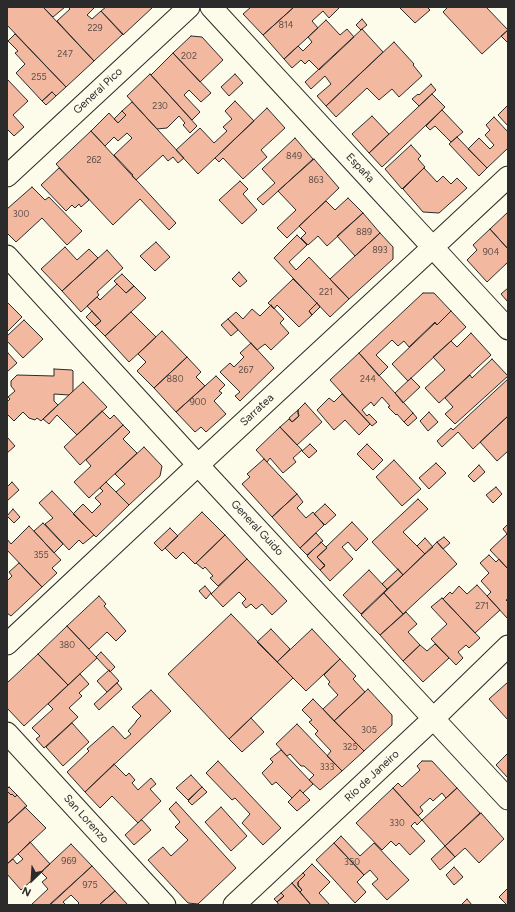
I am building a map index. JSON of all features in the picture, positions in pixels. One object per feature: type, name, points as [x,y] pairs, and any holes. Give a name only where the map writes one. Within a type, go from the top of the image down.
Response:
[{"type":"street","name":"General Pico","points":[[7,176],[190,7]]},
{"type":"street","name":"España","points":[[211,7],[508,329]]},
{"type":"street","name":"Sarratea","points":[[7,644],[508,177]]},
{"type":"street","name":"General Guido","points":[[7,256],[198,465],[508,798]]},
{"type":"street","name":"Río de Janeiro","points":[[234,905],[434,718],[508,646]]},
{"type":"street","name":"San Lorenzo","points":[[7,733],[165,905]]},
{"type":"building","points":[[7,7],[43,7],[94,61],[66,87],[7,25]]},
{"type":"building","points":[[43,7],[65,7],[53,17]]},
{"type":"building","points":[[68,7],[95,7],[87,15],[92,19],[101,11],[123,34],[94,61],[57,21],[70,9]]},
{"type":"building","points":[[106,7],[153,7],[123,35],[101,11]]},
{"type":"building","points":[[251,7],[294,7],[263,35],[243,14]]},
{"type":"building","points":[[294,7],[340,7],[329,18],[323,11],[312,21],[318,28],[284,59],[263,35]]},
{"type":"building","points":[[399,7],[427,7],[430,10],[415,23]]},
{"type":"building","points":[[448,7],[486,7],[508,30],[482,54],[443,12]]},
{"type":"building","points":[[362,19],[367,25],[361,30],[356,25]]},
{"type":"building","points":[[326,20],[340,35],[347,29],[354,37],[319,70],[309,60],[305,64],[301,60],[292,68],[284,59],[298,46],[303,51],[312,42],[308,37]]},
{"type":"building","points":[[362,29],[383,52],[326,106],[317,96],[331,84],[325,76],[311,89],[305,82]]},
{"type":"building","points":[[508,30],[508,43],[501,36]]},
{"type":"building","points":[[15,34],[66,87],[56,96],[52,92],[42,101],[16,73],[25,64],[15,53],[18,51],[8,41]]},
{"type":"building","points":[[191,36],[202,37],[223,60],[200,82],[173,53]]},
{"type":"building","points":[[394,42],[414,64],[413,65],[422,76],[399,97],[392,89],[379,100],[367,88],[336,117],[326,106]]},
{"type":"building","points":[[173,53],[211,93],[201,102],[189,90],[184,95],[200,112],[192,120],[151,75]]},
{"type":"building","points":[[150,74],[197,126],[190,133],[183,125],[185,123],[179,116],[167,128],[157,129],[127,96]]},
{"type":"building","points":[[235,74],[243,83],[229,96],[221,87]]},
{"type":"building","points":[[7,79],[28,101],[13,115],[24,127],[14,136],[7,129]]},
{"type":"building","points":[[431,84],[436,90],[419,106],[412,99]]},
{"type":"building","points":[[52,92],[56,96],[46,105],[42,101]]},
{"type":"building","points":[[432,94],[445,107],[382,167],[369,153]]},
{"type":"building","points":[[235,101],[254,121],[198,174],[176,150],[200,128],[214,143],[227,131],[223,127],[232,119],[225,111]]},
{"type":"building","points":[[132,102],[184,158],[178,163],[173,157],[168,161],[163,155],[136,180],[114,155],[132,138],[127,133],[118,141],[114,137],[105,146],[91,131],[109,113],[118,123],[126,115],[122,111]]},
{"type":"building","points":[[508,105],[508,126],[498,115]]},
{"type":"building","points":[[267,108],[285,128],[261,150],[267,157],[243,179],[223,158],[219,162],[215,158]]},
{"type":"building","points":[[442,110],[463,132],[451,142],[435,126],[430,130],[426,126]]},
{"type":"building","points":[[122,111],[126,115],[118,123],[114,119]]},
{"type":"building","points":[[372,116],[389,134],[369,153],[352,134]]},
{"type":"building","points":[[494,117],[508,132],[508,148],[487,168],[468,149],[479,138],[490,149],[494,145],[485,135],[490,130],[486,125]]},
{"type":"building","points":[[91,131],[176,223],[169,230],[140,199],[113,225],[56,164]]},
{"type":"building","points":[[457,137],[487,168],[479,176],[449,144]]},
{"type":"building","points":[[295,138],[313,159],[263,205],[257,199],[275,183],[262,169]]},
{"type":"building","points":[[411,145],[421,156],[418,159],[425,167],[402,189],[385,169]]},
{"type":"building","points":[[314,159],[339,188],[287,238],[277,228],[296,210],[278,191]]},
{"type":"building","points":[[59,168],[89,200],[81,207],[79,204],[75,208],[72,205],[66,211],[41,185]]},
{"type":"building","points":[[424,168],[437,182],[443,176],[451,184],[457,178],[467,188],[439,213],[423,212],[403,189]]},
{"type":"building","points":[[240,181],[248,189],[243,194],[257,210],[242,224],[219,200]]},
{"type":"building","points":[[32,187],[45,200],[49,197],[82,231],[67,245],[42,218],[16,242],[7,233],[7,209]]},
{"type":"building","points":[[348,198],[363,213],[327,246],[318,236],[308,245],[301,238],[306,233],[299,226],[326,201],[335,210]]},
{"type":"building","points":[[508,212],[508,249],[490,229]]},
{"type":"building","points":[[363,213],[380,233],[355,256],[337,236]]},
{"type":"building","points":[[490,229],[508,249],[508,262],[487,282],[467,260],[477,250],[473,245]]},
{"type":"building","points":[[380,233],[393,247],[393,259],[349,299],[330,279]]},
{"type":"building","points":[[297,235],[307,245],[289,262],[296,270],[309,257],[349,299],[330,317],[274,258]]},
{"type":"building","points":[[156,242],[170,257],[155,271],[140,256]]},
{"type":"building","points":[[65,247],[77,260],[89,249],[98,258],[62,291],[41,269]]},
{"type":"building","points":[[107,250],[123,268],[97,292],[99,295],[81,312],[62,291]]},
{"type":"building","points":[[239,272],[247,281],[240,287],[232,279]]},
{"type":"building","points":[[122,274],[134,286],[126,293],[114,281]]},
{"type":"building","points":[[293,279],[317,303],[309,311],[312,315],[299,327],[277,305],[274,309],[268,303]]},
{"type":"building","points":[[117,284],[126,293],[134,286],[146,298],[105,336],[95,326],[101,321],[87,306],[97,297],[100,300]]},
{"type":"building","points":[[508,288],[508,300],[507,301],[501,294]]},
{"type":"building","points":[[423,293],[434,293],[451,311],[437,325],[435,322],[409,347],[404,341],[398,346],[392,340],[376,355],[388,367],[379,376],[359,353]]},
{"type":"building","points":[[7,302],[22,317],[7,332]]},
{"type":"building","points":[[317,303],[320,307],[312,315],[309,311]]},
{"type":"building","points":[[271,305],[284,319],[280,323],[289,333],[271,350],[265,344],[257,350],[228,319],[236,312],[243,319],[252,309],[260,316]]},
{"type":"building","points":[[92,311],[101,321],[95,326],[86,317]]},
{"type":"building","points":[[451,311],[466,327],[408,381],[392,364],[435,323],[437,325]]},
{"type":"building","points":[[131,312],[156,337],[129,362],[105,336]]},
{"type":"building","points":[[228,319],[238,330],[231,336],[221,325]]},
{"type":"building","points":[[24,320],[43,339],[23,358],[7,341],[7,336]]},
{"type":"building","points":[[162,331],[187,357],[154,388],[137,371],[146,362],[138,354]]},
{"type":"building","points":[[471,333],[491,355],[439,403],[425,388],[445,370],[433,357],[451,341],[457,347]]},
{"type":"building","points":[[251,343],[274,368],[240,401],[235,396],[240,392],[220,372],[230,363],[234,367],[244,357],[240,353]]},
{"type":"building","points":[[8,353],[17,363],[7,372],[7,354]]},
{"type":"building","points":[[359,353],[413,413],[404,422],[388,407],[390,406],[382,397],[374,406],[371,402],[362,410],[367,416],[369,414],[377,422],[372,426],[330,380]]},
{"type":"building","points":[[187,357],[201,372],[196,377],[205,386],[176,412],[154,388]]},
{"type":"building","points":[[492,359],[508,376],[455,424],[445,414],[453,407],[445,398],[470,375],[472,378]]},
{"type":"building","points":[[54,369],[73,371],[73,391],[69,395],[54,394],[54,401],[58,405],[41,421],[37,418],[35,420],[29,418],[23,412],[14,421],[7,414],[7,402],[10,399],[8,397],[15,391],[11,386],[11,381],[17,375],[54,376]]},
{"type":"building","points":[[216,376],[225,385],[219,391],[222,393],[214,401],[226,414],[206,432],[201,427],[195,432],[176,412]]},
{"type":"building","points":[[411,378],[420,387],[403,403],[395,393]]},
{"type":"building","points":[[508,379],[508,416],[473,449],[458,432],[442,447],[437,441],[451,428],[453,430]]},
{"type":"building","points":[[83,382],[107,407],[77,435],[57,415],[49,424],[43,419]]},
{"type":"building","points":[[342,394],[370,424],[359,435],[345,420],[334,430],[317,410],[329,398],[334,402]]},
{"type":"building","points":[[305,403],[322,422],[297,445],[280,427],[289,419],[292,422],[299,416],[298,410]]},
{"type":"building","points":[[298,410],[299,416],[292,422],[289,418]]},
{"type":"building","points":[[102,411],[110,419],[114,415],[123,425],[80,465],[64,447]]},
{"type":"building","points":[[429,412],[438,422],[428,431],[420,421]]},
{"type":"building","points":[[413,413],[417,418],[408,426],[404,422]]},
{"type":"building","points":[[508,416],[508,451],[497,461],[480,442]]},
{"type":"building","points":[[123,425],[130,432],[123,439],[137,453],[89,498],[74,482],[91,466],[86,460]]},
{"type":"building","points":[[280,427],[302,450],[293,458],[296,462],[283,473],[270,458],[267,462],[256,450]]},
{"type":"building","points":[[7,437],[15,446],[7,453]]},
{"type":"building","points":[[310,444],[317,451],[309,458],[302,451]]},
{"type":"building","points":[[367,444],[383,460],[373,470],[357,454]]},
{"type":"building","points":[[144,447],[162,466],[160,476],[129,505],[116,492],[125,484],[115,474]]},
{"type":"building","points":[[264,459],[297,494],[272,517],[242,484],[250,477],[247,474]]},
{"type":"building","points":[[394,460],[421,489],[402,506],[376,477]]},
{"type":"building","points":[[436,463],[446,473],[429,489],[419,478]]},
{"type":"building","points":[[479,465],[485,472],[474,482],[468,476]]},
{"type":"building","points":[[12,482],[19,490],[7,501],[7,487]]},
{"type":"building","points":[[106,482],[129,505],[96,537],[73,514],[83,504],[92,513],[101,504],[95,498],[103,491],[100,488]]},
{"type":"building","points":[[496,487],[502,494],[493,503],[486,495]]},
{"type":"building","points":[[52,491],[94,535],[83,544],[79,540],[69,550],[45,524],[53,518],[39,503]]},
{"type":"building","points":[[297,494],[303,502],[297,508],[306,518],[313,512],[324,525],[300,548],[272,517]]},
{"type":"building","points":[[418,499],[428,509],[403,532],[425,554],[403,575],[372,542]]},
{"type":"building","points":[[325,504],[336,515],[325,525],[314,514]]},
{"type":"building","points":[[13,509],[20,517],[14,523],[7,516]]},
{"type":"building","points":[[202,512],[225,535],[195,564],[183,552],[176,559],[165,548]]},
{"type":"building","points":[[352,522],[368,539],[356,551],[348,542],[342,547],[353,559],[330,581],[320,570],[325,565],[317,557]]},
{"type":"building","points":[[43,523],[63,544],[54,553],[34,531]]},
{"type":"building","points":[[508,524],[508,569],[490,550],[507,534],[503,529]]},
{"type":"building","points":[[29,526],[61,560],[52,568],[57,573],[42,587],[7,550],[7,539],[11,544]]},
{"type":"building","points":[[170,528],[178,536],[162,551],[154,543]]},
{"type":"building","points":[[316,533],[323,541],[307,555],[300,548]]},
{"type":"building","points":[[225,535],[247,559],[218,586],[210,578],[213,576],[205,567],[203,569],[196,563]]},
{"type":"building","points":[[444,537],[450,543],[443,549],[437,542]]},
{"type":"building","points":[[425,538],[433,547],[425,554],[417,546]]},
{"type":"building","points":[[321,542],[327,548],[317,557],[325,566],[320,570],[307,556]]},
{"type":"building","points":[[437,542],[457,564],[403,614],[384,593]]},
{"type":"building","points":[[489,555],[496,562],[499,559],[508,569],[508,599],[506,600],[508,602],[507,618],[487,596],[491,592],[481,581],[489,573],[480,563]]},
{"type":"building","points":[[247,559],[287,601],[272,615],[262,604],[256,609],[251,604],[246,608],[242,603],[246,599],[239,592],[223,607],[211,594]]},
{"type":"building","points":[[19,563],[42,587],[11,616],[7,613],[7,581],[12,576],[9,572]]},
{"type":"building","points":[[398,569],[403,575],[387,589],[382,584]]},
{"type":"building","points":[[369,570],[387,589],[361,614],[343,595]]},
{"type":"building","points":[[477,585],[500,610],[475,633],[443,599],[450,592],[452,594],[459,586],[467,594]]},
{"type":"building","points":[[205,586],[211,593],[206,599],[199,591]]},
{"type":"building","points":[[384,593],[403,614],[380,635],[361,615]]},
{"type":"building","points":[[99,596],[106,604],[104,606],[126,631],[116,641],[107,632],[89,649],[67,626]]},
{"type":"building","points":[[442,598],[480,638],[469,648],[466,645],[458,652],[463,658],[456,665],[431,639],[447,624],[431,607]]},
{"type":"building","points":[[406,612],[417,624],[408,632],[420,645],[403,661],[380,635]]},
{"type":"building","points":[[231,614],[293,678],[229,739],[168,674]]},
{"type":"building","points":[[67,626],[97,658],[68,685],[38,654]]},
{"type":"building","points":[[271,629],[290,649],[277,662],[257,642]]},
{"type":"building","points":[[312,629],[340,659],[306,691],[277,662]]},
{"type":"building","points":[[435,644],[449,658],[423,682],[403,661],[420,645],[427,651]]},
{"type":"building","points":[[101,652],[115,667],[110,672],[96,657]]},
{"type":"building","points":[[38,654],[68,685],[24,726],[7,708],[7,683]]},
{"type":"building","points":[[340,659],[356,676],[353,679],[365,692],[334,721],[323,709],[338,695],[328,684],[330,682],[324,675]]},
{"type":"building","points":[[109,670],[119,681],[107,692],[97,681]]},
{"type":"building","points":[[80,674],[89,684],[79,693],[82,696],[69,708],[78,717],[44,748],[36,739],[40,736],[32,728],[53,709],[48,704]]},
{"type":"building","points":[[508,682],[508,720],[489,699]]},
{"type":"building","points":[[117,683],[122,689],[99,710],[94,704]]},
{"type":"building","points":[[368,689],[392,715],[392,725],[364,751],[334,721]]},
{"type":"building","points":[[151,690],[171,711],[85,792],[67,772],[89,751],[87,749],[113,726],[125,739],[131,734],[128,731],[141,716],[132,707]]},
{"type":"building","points":[[313,699],[364,751],[342,771],[327,756],[331,751],[315,734],[318,731],[309,722],[312,720],[302,710]]},
{"type":"building","points":[[251,718],[264,732],[242,752],[229,739]]},
{"type":"building","points":[[72,723],[89,742],[63,766],[46,747]]},
{"type":"building","points":[[297,724],[342,771],[320,790],[309,780],[314,775],[304,766],[301,766],[290,754],[287,756],[276,744]]},
{"type":"building","points":[[281,750],[313,784],[303,793],[300,790],[292,798],[276,782],[272,785],[262,773],[273,762],[270,759]]},
{"type":"building","points":[[508,753],[508,778],[496,765]]},
{"type":"building","points":[[218,761],[281,828],[263,845],[242,823],[250,814],[235,798],[232,800],[206,773]]},
{"type":"building","points":[[422,761],[432,761],[457,788],[446,798],[442,793],[433,801],[430,798],[420,807],[423,811],[418,816],[393,788],[398,783],[402,787],[420,770],[417,766]]},
{"type":"building","points":[[114,764],[126,776],[129,773],[135,780],[132,783],[138,790],[151,778],[156,784],[150,789],[161,801],[138,823],[112,796],[100,808],[85,792]]},
{"type":"building","points":[[191,775],[202,787],[188,800],[176,788]]},
{"type":"building","points":[[9,787],[17,795],[15,797],[7,791]]},
{"type":"building","points":[[202,787],[207,792],[192,805],[188,801]]},
{"type":"building","points":[[393,788],[422,820],[417,825],[415,822],[411,826],[425,841],[410,855],[399,843],[396,846],[391,841],[382,850],[356,823]]},
{"type":"building","points":[[457,788],[480,813],[445,846],[422,820]]},
{"type":"building","points":[[300,790],[310,800],[297,811],[288,802]]},
{"type":"building","points":[[7,791],[15,797],[17,795],[27,806],[7,824]]},
{"type":"building","points":[[176,802],[236,868],[198,904],[188,903],[148,860],[163,847],[171,856],[188,840],[175,827],[180,822],[169,809]]},
{"type":"building","points":[[25,807],[46,828],[7,864],[7,824]]},
{"type":"building","points":[[221,807],[247,836],[231,851],[205,822]]},
{"type":"building","points":[[481,813],[504,839],[479,863],[465,848],[455,857],[445,846]]},
{"type":"building","points":[[141,820],[151,830],[134,845],[125,835]]},
{"type":"building","points":[[341,836],[360,856],[374,843],[409,880],[387,900],[372,884],[378,879],[370,870],[364,875],[334,843]]},
{"type":"building","points":[[30,842],[50,864],[21,890],[7,874],[7,864],[13,859],[17,864],[23,859],[18,854]]},
{"type":"building","points":[[334,843],[364,875],[357,882],[366,892],[355,903],[316,860]]},
{"type":"building","points":[[71,844],[92,866],[49,905],[31,905],[48,889],[42,882],[47,878],[41,872]]},
{"type":"building","points":[[445,846],[455,857],[440,870],[431,859]]},
{"type":"building","points":[[312,864],[330,882],[319,893],[330,905],[311,905],[300,892],[302,890],[298,885],[298,882],[305,875],[303,873]]},
{"type":"building","points":[[92,866],[115,891],[99,905],[77,905],[79,903],[71,895],[63,902],[66,905],[50,905]]},
{"type":"building","points":[[454,867],[463,877],[454,885],[446,875]]},
{"type":"building","points":[[303,873],[305,875],[298,882],[298,886],[302,890],[300,892],[292,883]]},
{"type":"building","points":[[292,883],[311,905],[279,905],[277,902],[284,896],[281,893]]},
{"type":"building","points":[[508,888],[508,905],[507,905],[499,897]]},
{"type":"building","points":[[115,891],[128,905],[99,905]]},
{"type":"building","points":[[281,893],[284,896],[277,902],[274,899]]},
{"type":"building","points":[[467,899],[472,905],[461,905]]}]
